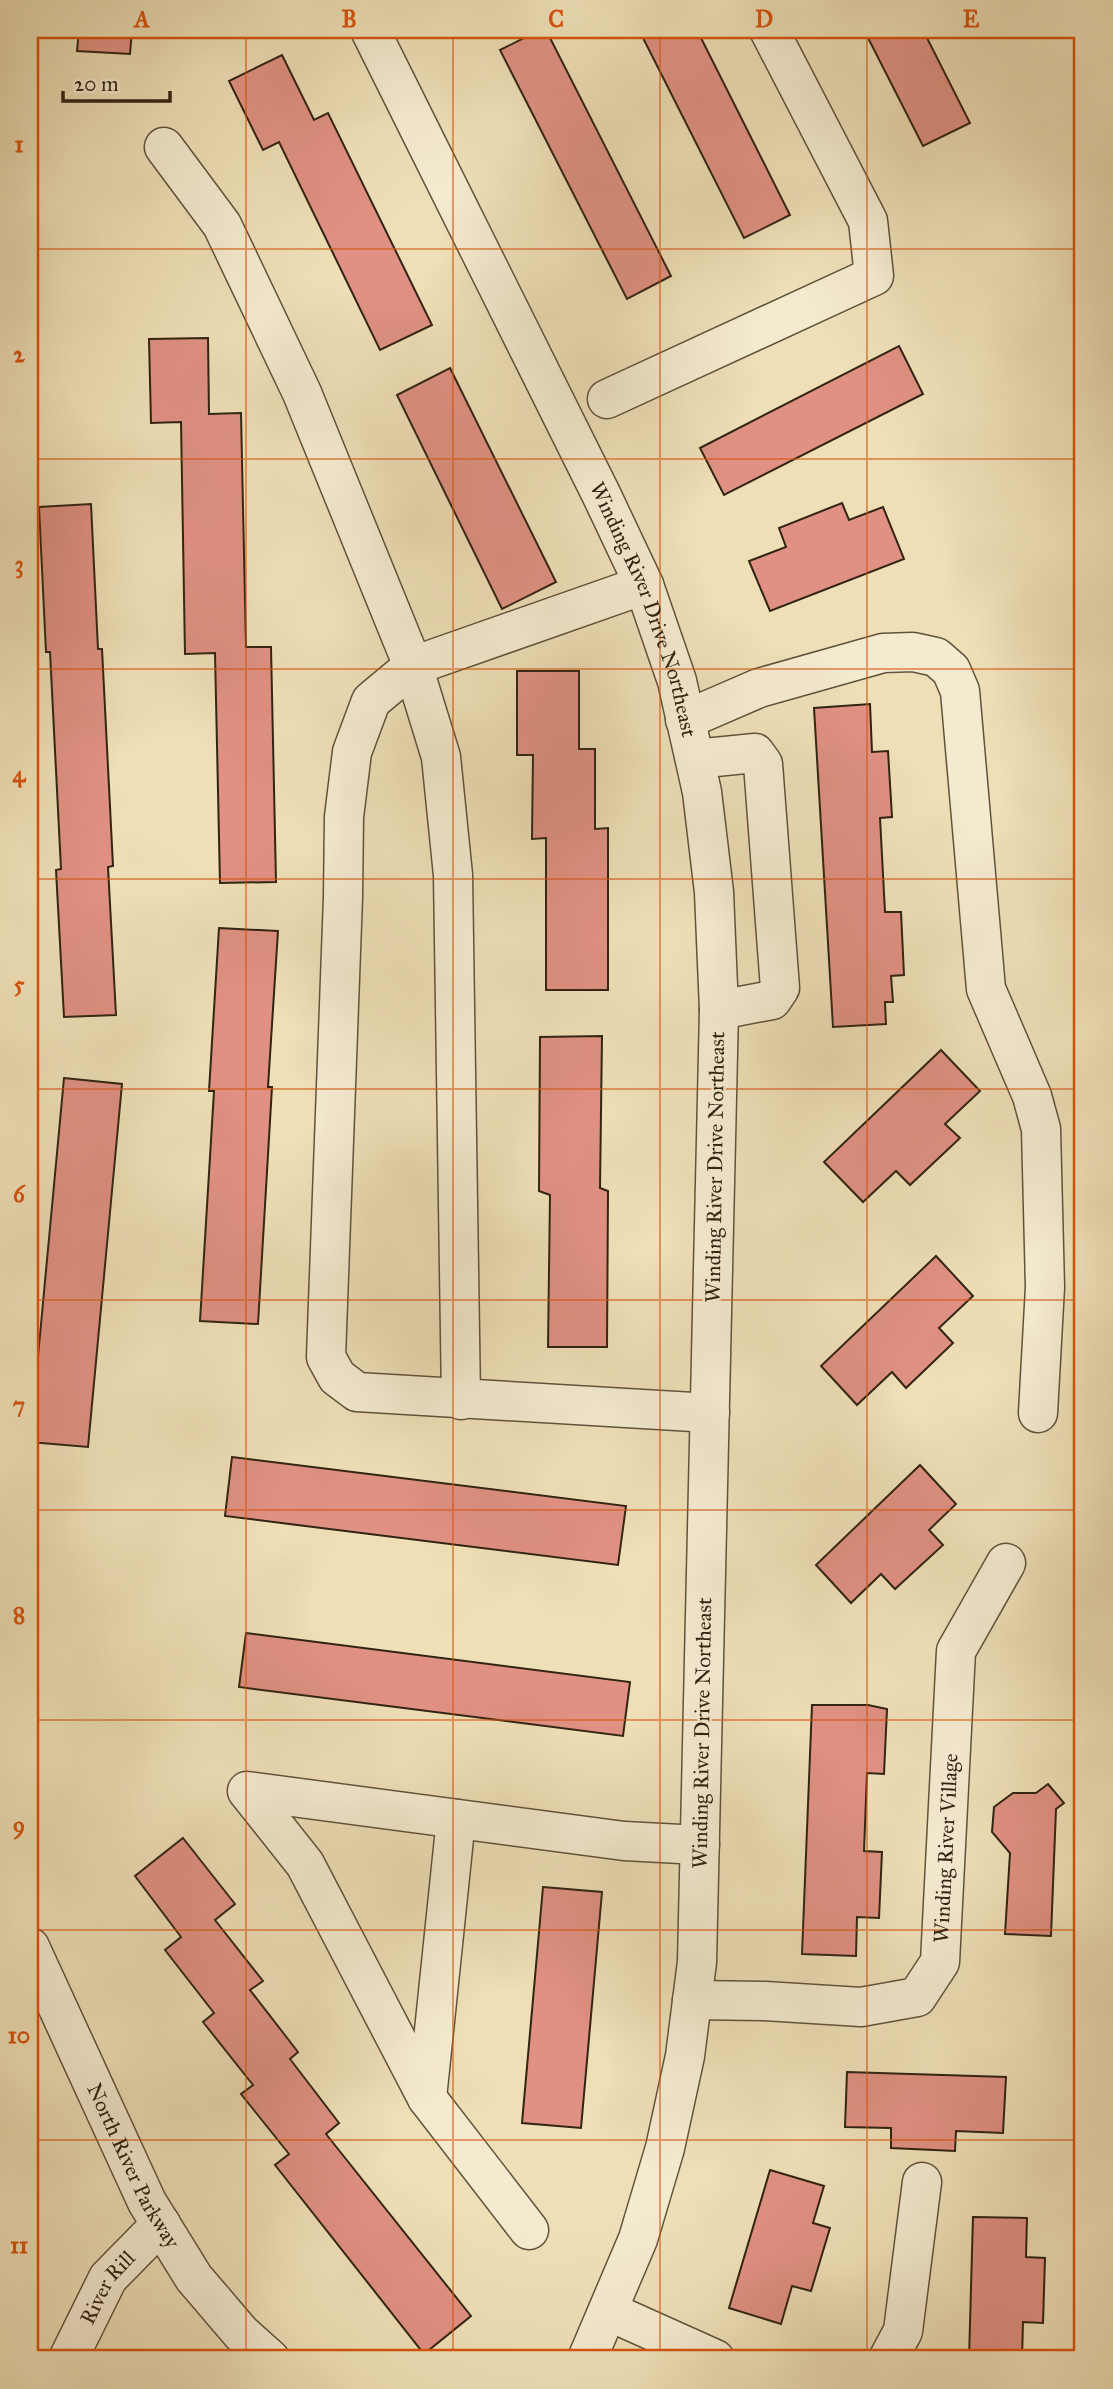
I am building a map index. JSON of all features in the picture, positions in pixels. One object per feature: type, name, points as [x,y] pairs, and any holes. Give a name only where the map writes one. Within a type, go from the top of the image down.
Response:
[{"type":"street","name":"Winding River Drive Northeast","points":[[370,30],[644,585],[677,681],[695,759],[702,792],[714,892],[719,1010],[697,1962],[685,2056],[665,2148],[638,2239],[587,2359]]},
{"type":"street","points":[[607,399],[874,276],[868,221],[769,30]]},
{"type":"street","points":[[164,147],[222,225],[302,393],[413,666],[441,757],[453,875],[461,1399]]},
{"type":"street","points":[[644,585],[413,666],[371,701],[352,752],[344,817],[326,1357],[337,1377],[357,1392],[710,1413]]},
{"type":"street","points":[[685,720],[760,688],[883,653],[913,652],[936,657],[951,670],[960,691],[986,989],[1032,1096],[1041,1129],[1045,1287],[1038,1413]]},
{"type":"street","points":[[695,759],[755,753],[763,764],[780,988],[772,1000],[719,1010]]},
{"type":"street","name":"Winding River Village","points":[[692,2000],[861,2007],[918,1997],[940,1962],[956,1651],[1006,1563]]},
{"type":"street","points":[[529,2230],[427,2098],[305,1864],[247,1791],[624,1841],[700,1845]]},
{"type":"street","points":[[427,2098],[456,1818]]},
{"type":"street","name":"North River Parkway","points":[[30,1947],[147,2202],[194,2278],[241,2333],[271,2359]]},
{"type":"street","points":[[888,2359],[903,2331],[922,2182]]},
{"type":"street","name":"River Rill","points":[[68,2359],[108,2278],[161,2224]]},
{"type":"street","points":[[608,2311],[715,2359]]},
{"type":"building","points":[[79,30],[132,30],[130,54],[77,51]]},
{"type":"building","points":[[540,30],[546,30],[671,276],[627,299],[500,50]]},
{"type":"building","points":[[639,30],[697,30],[790,215],[744,238]]},
{"type":"building","points":[[864,30],[923,30],[970,123],[923,146]]},
{"type":"building","points":[[282,55],[314,120],[328,113],[432,325],[380,350],[279,142],[263,150],[229,81]]},
{"type":"building","points":[[208,338],[209,414],[241,413],[246,647],[271,647],[276,882],[220,883],[215,653],[185,654],[181,422],[151,423],[149,339]]},
{"type":"building","points":[[899,346],[923,394],[724,495],[700,448]]},
{"type":"building","points":[[450,368],[556,582],[502,609],[397,395]]},
{"type":"building","points":[[842,503],[849,520],[883,507],[904,559],[770,611],[749,561],[786,547],[779,528]]},
{"type":"building","points":[[91,504],[98,649],[102,649],[113,866],[108,867],[116,1015],[64,1017],[56,870],[61,869],[50,652],[46,652],[39,507]]},
{"type":"building","points":[[517,671],[579,671],[579,749],[595,749],[595,829],[608,828],[608,990],[546,990],[546,838],[532,839],[533,755],[517,755]]},
{"type":"building","points":[[870,704],[872,752],[888,751],[892,817],[880,818],[885,912],[901,912],[904,975],[891,976],[893,1002],[885,1002],[886,1024],[833,1027],[814,708]]},
{"type":"building","points":[[219,928],[278,931],[258,1324],[200,1321],[214,1091],[209,1091]]},
{"type":"building","points":[[602,1036],[600,1188],[608,1191],[607,1347],[548,1347],[550,1195],[539,1191],[540,1037]]},
{"type":"building","points":[[941,1050],[980,1091],[945,1124],[960,1138],[910,1185],[896,1171],[863,1202],[824,1162]]},
{"type":"building","points":[[64,1078],[122,1084],[88,1447],[30,1442]]},
{"type":"building","points":[[936,1256],[973,1296],[939,1328],[953,1343],[906,1388],[892,1372],[857,1405],[821,1366]]},
{"type":"building","points":[[232,1457],[626,1506],[618,1565],[225,1516]]},
{"type":"building","points":[[920,1465],[956,1504],[929,1530],[943,1545],[895,1589],[881,1574],[851,1603],[816,1565]]},
{"type":"building","points":[[246,1633],[630,1682],[623,1736],[239,1687]]},
{"type":"building","points":[[812,1705],[868,1705],[887,1709],[884,1774],[867,1773],[864,1851],[882,1852],[879,1918],[857,1917],[856,1956],[802,1954]]},
{"type":"building","points":[[1048,1784],[1064,1803],[1056,1809],[1051,1936],[1005,1934],[1010,1853],[992,1832],[994,1807],[1013,1793],[1036,1793]]},
{"type":"building","points":[[183,1838],[235,1904],[215,1920],[263,1981],[250,1990],[298,2052],[290,2059],[339,2123],[326,2134],[471,2316],[424,2354],[275,2165],[289,2154],[241,2094],[253,2085],[203,2022],[214,2013],[165,1950],[181,1937],[135,1876]]},
{"type":"building","points":[[543,1887],[602,1892],[581,2128],[522,2123]]},
{"type":"building","points":[[847,2072],[1006,2077],[1003,2133],[956,2131],[955,2151],[891,2148],[891,2128],[845,2127]]},
{"type":"building","points":[[770,2170],[824,2186],[813,2223],[830,2228],[811,2291],[792,2286],[781,2324],[729,2308]]},
{"type":"building","points":[[973,2217],[1027,2218],[1026,2257],[1045,2258],[1043,2323],[1023,2322],[1022,2359],[969,2359]]}]
